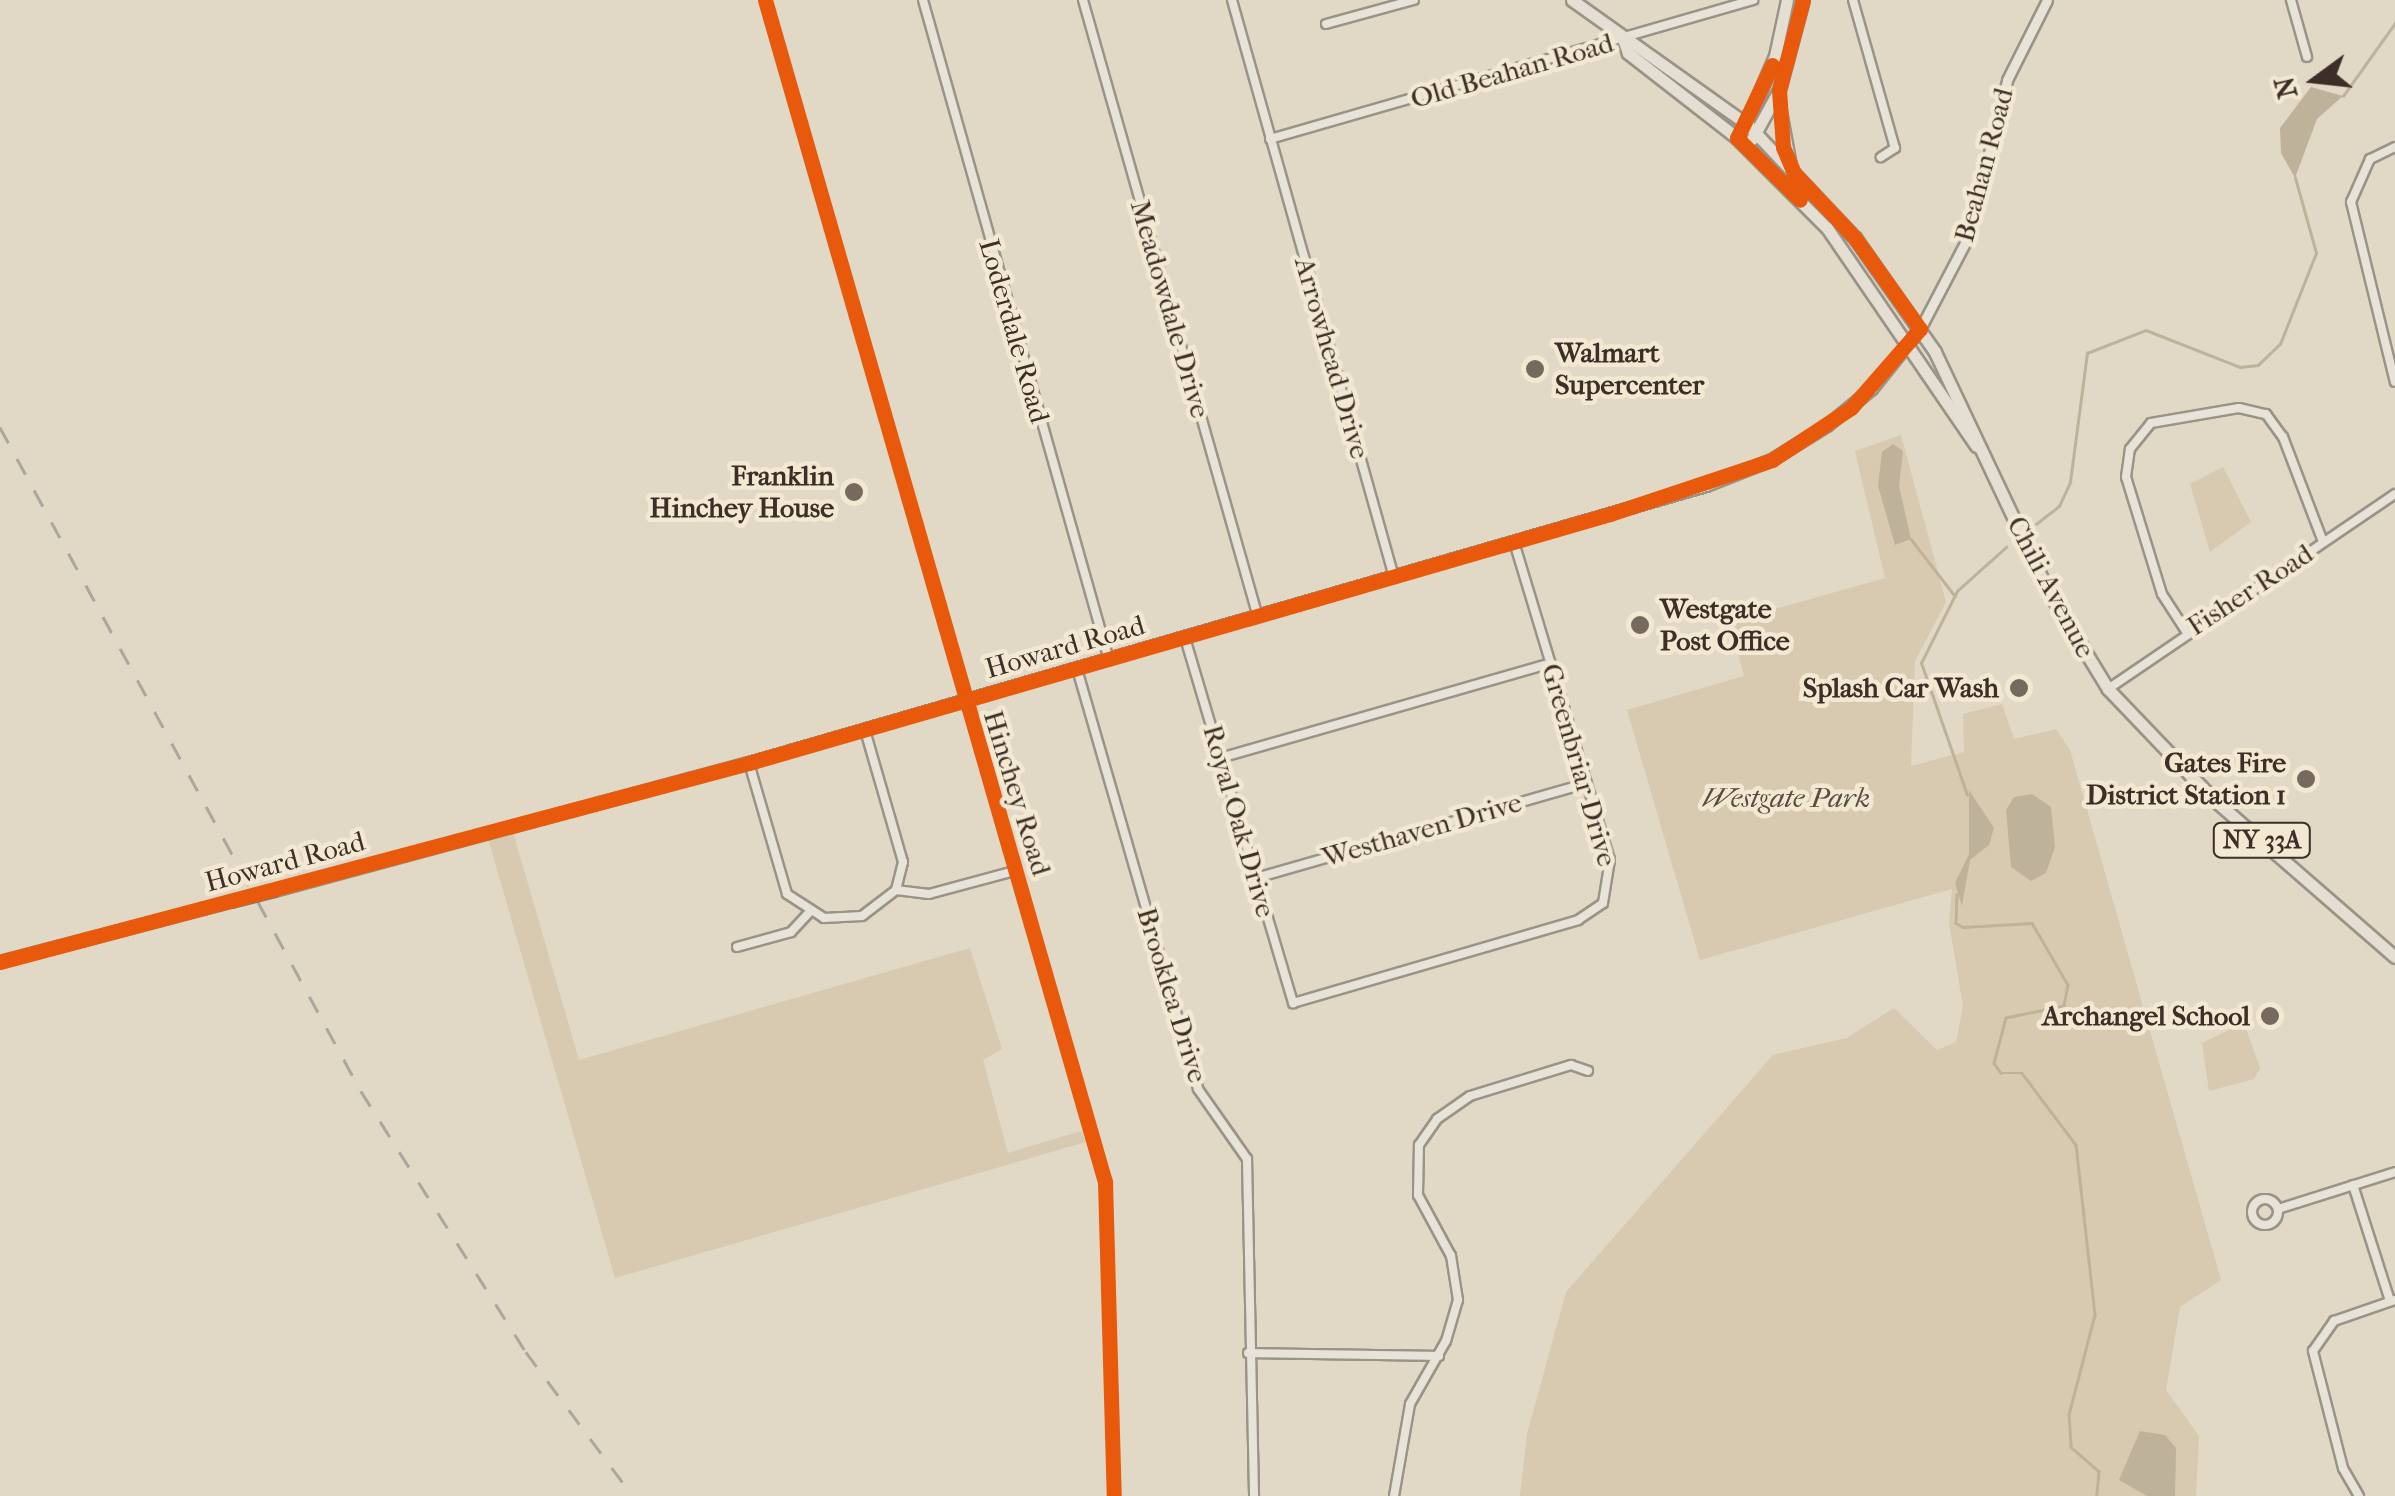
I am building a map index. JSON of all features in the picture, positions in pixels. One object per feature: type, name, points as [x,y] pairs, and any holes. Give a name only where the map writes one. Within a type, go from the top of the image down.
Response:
[{"type":"main road","name":"Chili Avenue","points":[[1572,0],[1622,39],[1644,46],[1752,130],[1855,238],[1920,329],[1968,412],[1982,454]]},
{"type":"main road","points":[[1752,130],[1786,0]]},
{"type":"main road","points":[[1794,173],[1779,133],[1779,90],[1803,0]]},
{"type":"main road","name":"Chili Avenue","points":[[1622,39],[1628,53],[1742,142],[1826,228],[1911,342],[1982,454],[2073,637],[2108,689],[2212,798],[2395,957]]},
{"type":"main road","points":[[1742,142],[1779,90]]},
{"type":"main road","name":"Howard Road","points":[[0,962],[749,764],[1514,542],[1772,460],[1851,408],[1920,329]]},
{"type":"street","name":"Hinchey Road","points":[[765,0],[1110,1209],[1114,1496]]},
{"type":"street","name":"Loderdale Road","points":[[923,0],[1109,660]]},
{"type":"street","name":"Meadowdale Drive","points":[[1083,0],[1258,617]]},
{"type":"street","name":"Arrowhead Drive","points":[[1232,0],[1394,577]]},
{"type":"street","points":[[1326,24],[1414,0]]},
{"type":"street","name":"Old Beahan Road","points":[[1270,140],[1753,0]]},
{"type":"street","points":[[1852,0],[1895,148],[1881,156]]},
{"type":"street","name":"Beahan Road","points":[[1920,329],[1968,237],[2007,80],[2047,0]]},
{"type":"street","points":[[2291,0],[2307,58]]},
{"type":"street","points":[[2392,148],[2359,172],[2350,202],[2395,382]]},
{"type":"street","points":[[2186,631],[2162,594],[2126,477],[2130,449],[2151,424],[2239,408],[2266,414],[2283,437],[2322,542]]},
{"type":"street","name":"Fisher Road","points":[[2108,689],[2186,631],[2395,494]]},
{"type":"street","name":"Greenbriar Drive","points":[[1293,1004],[1593,912],[1611,874],[1514,542]]},
{"type":"street","name":"Royal Oak Drive","points":[[1185,638],[1293,1004]]},
{"type":"street","points":[[1220,758],[1550,663]]},
{"type":"street","name":"Brooklea Drive","points":[[1077,669],[1198,1089],[1247,1158],[1248,1354],[1254,1496]]},
{"type":"street","points":[[865,730],[902,844],[896,890]]},
{"type":"street","points":[[749,764],[778,879],[808,913],[862,916],[896,890],[929,894],[1014,871]]},
{"type":"street","name":"Westhaven Drive","points":[[1256,878],[1587,783]]},
{"type":"street","points":[[737,947],[790,932],[808,913]]},
{"type":"street","points":[[1394,1496],[1410,1404],[1439,1356],[1456,1310],[1457,1280],[1418,1195],[1419,1146],[1436,1119],[1470,1096],[1570,1065],[1588,1071]]},
{"type":"street","points":[[2278,1209],[2395,1172]]},
{"type":"street","points":[[2353,1185],[2393,1300],[2324,1327],[2313,1351],[2343,1468],[2359,1496]]},
{"type":"street","points":[[1248,1354],[1439,1356]]},
{"type":"green space","name":"Westgate Park","points":[[1901,435],[1946,602],[1915,661],[1911,766],[1964,752],[1963,714],[2002,704],[2014,739],[2056,729],[2070,750],[2221,1280],[2180,1307],[2166,1390],[2199,1436],[2196,1496],[1520,1496],[1527,1434],[1566,1292],[1773,1055],[1847,1038],[1894,1008],[1937,1050],[1956,1042],[1963,1006],[1949,923],[1952,889],[1700,960],[1627,710],[1744,676],[1729,622],[1885,578],[1855,451]]},
{"type":"green space","points":[[2223,467],[2251,522],[2210,552],[2190,484]]},
{"type":"green space","points":[[513,832],[579,1060],[970,948],[1002,1049],[983,1060],[1008,1153],[1081,1131],[1086,1142],[615,1278],[487,835]]},
{"type":"green space","points":[[2244,1023],[2260,1068],[2254,1079],[2209,1091],[2202,1043]]},
{"type":"shaded area","points":[[2311,87],[2343,96],[2317,119],[2295,178],[2281,153],[2280,128]]},
{"type":"shaded area","points":[[1893,444],[1903,451],[1899,486],[1911,539],[1895,545],[1878,486],[1882,452]]},
{"type":"shaded area","points":[[1969,790],[1994,828],[1989,845],[1970,860],[1962,906],[1955,883],[1969,854]]},
{"type":"shaded area","points":[[2032,794],[2051,807],[2055,847],[2046,873],[2031,881],[2011,867],[2006,810],[2014,797]]},
{"type":"shaded area","points":[[2140,1431],[2165,1435],[2176,1448],[2175,1496],[2147,1496],[2119,1480]]},
{"type":"waterway","points":[[2343,96],[2395,23]]},
{"type":"waterway","points":[[2036,524],[2059,506],[2070,482],[2087,353],[2146,330],[2240,367],[2258,365],[2280,344],[2316,253],[2295,178]]},
{"type":"waterway","points":[[1911,539],[1955,596]]},
{"type":"waterway","points":[[1967,795],[1921,663],[1957,591],[2006,547]]},
{"type":"waterway","points":[[1957,894],[1956,923],[1963,927],[2032,923],[2068,985],[2064,1006],[2006,1018],[1994,1063],[2001,1073],[2022,1073],[2076,1145],[2095,1315],[2069,1415],[2071,1447],[2099,1471],[2097,1496]]},
{"type":"railway","points":[[0,427],[361,1091],[526,1352],[633,1496]]},
{"type":"cycle path","points":[[765,0],[1105,1182],[1114,1496]]},
{"type":"cycle path","points":[[0,962],[749,763],[1610,514],[1772,460],[1851,408],[1920,329],[1855,238],[1794,173],[1783,147],[1779,90],[1803,0]]},
{"type":"cycle path","points":[[1772,65],[1737,138],[1800,200]]},
{"type":"place","name":"Walmart Supercenter","points":[[1535,369]]},
{"type":"place","name":"Franklin Hinchey House","points":[[854,492]]},
{"type":"place","name":"Westgate Post Office","points":[[1640,625]]},
{"type":"place","name":"Splash Car Wash","points":[[2019,688]]},
{"type":"place","name":"Gates Fire District Station 1","points":[[2306,779]]},
{"type":"place","name":"Archangel School","points":[[2270,1016]]}]
